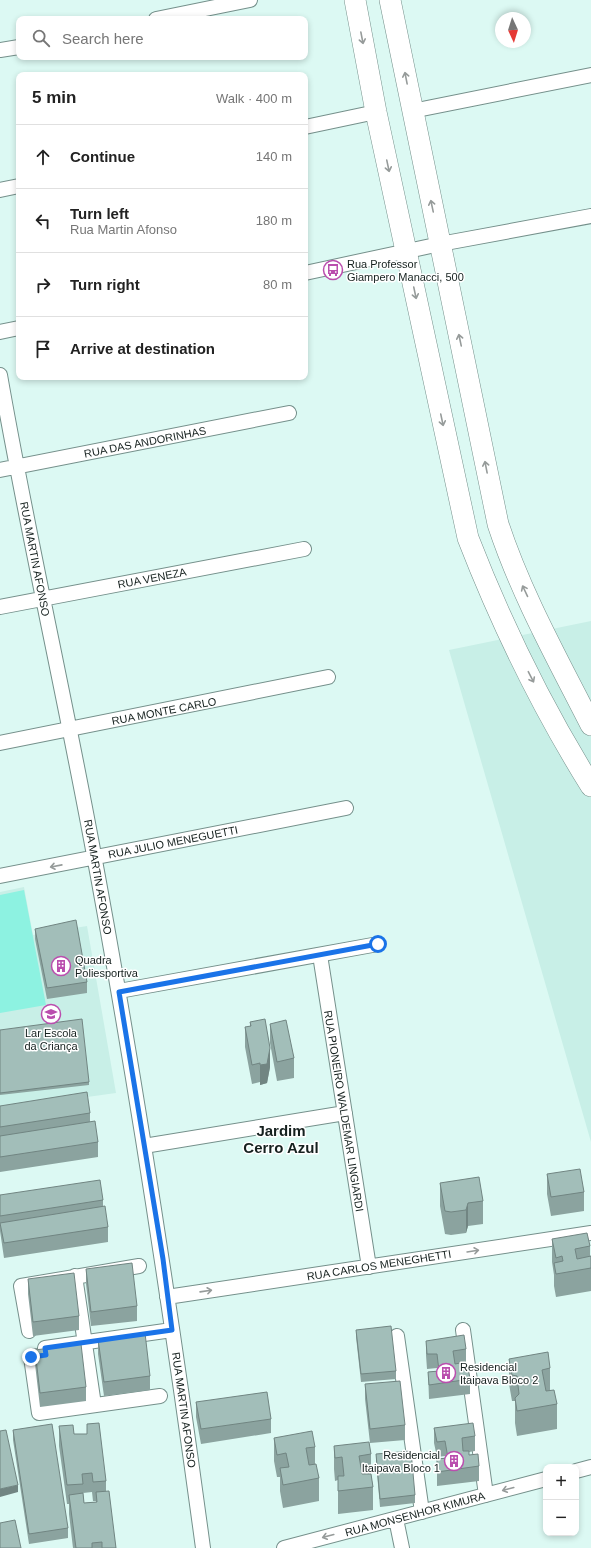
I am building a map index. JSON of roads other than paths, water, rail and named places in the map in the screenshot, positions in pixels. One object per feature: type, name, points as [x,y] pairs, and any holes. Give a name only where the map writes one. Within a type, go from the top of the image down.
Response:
[{"type":"main road","points":[[355,0],[376,112],[468,538],[480,570],[513,642],[563,742],[591,786]]},
{"type":"main road","points":[[390,0],[498,524],[509,556],[541,626],[591,725]]},
{"type":"main road","points":[[513,642],[541,626]]},
{"type":"street","points":[[171,16],[250,0]]},
{"type":"street","points":[[0,50],[16,47]]},
{"type":"street","points":[[412,111],[591,75]]},
{"type":"street","points":[[308,126],[376,112]]},
{"type":"street","points":[[0,190],[16,187]]},
{"type":"street","points":[[308,272],[440,244],[591,216]]},
{"type":"street","points":[[0,332],[16,329]]},
{"type":"street","name":"RUA MARTIN AFONSO","points":[[0,375],[16,467],[70,730],[119,992],[163,1259],[167,1297],[203,1548]]},
{"type":"street","name":"RUA DAS ANDORINHAS","points":[[0,470],[289,413]]},
{"type":"street","name":"RUA VENEZA","points":[[0,607],[304,549]]},
{"type":"street","name":"RUA MONTE CARLO","points":[[0,743],[328,678]]},
{"type":"street","name":"RUA JULIO MENEGUETTI","points":[[0,876],[346,808]]},
{"type":"street","points":[[119,992],[378,944]]},
{"type":"street","name":"RUA PIONEIRO WALDEMAR LINGIARDI","points":[[320,955],[369,1267]]},
{"type":"street","points":[[144,1146],[345,1113]]},
{"type":"street","name":"RUA CARLOS MENEGHETTI","points":[[167,1297],[591,1233]]},
{"type":"street","points":[[29,1331],[21,1286],[139,1266]]},
{"type":"street","points":[[75,1276],[94,1405]]},
{"type":"street","points":[[160,1396],[39,1412],[31,1357],[46,1355],[45,1348],[172,1330]]},
{"type":"street","points":[[463,1330],[486,1495]]},
{"type":"street","points":[[397,1336],[422,1512]]},
{"type":"street","points":[[579,1470],[591,1467]]},
{"type":"street","name":"RUA MONSENHOR KIMURA","points":[[284,1548],[543,1480]]},
{"type":"street","points":[[396,1519],[402,1548]]},
{"type":"place","name":"Rua Professor Giampero Manacci, 500","points":[[333,270]]},
{"type":"place","name":"Quadra Poliesportiva","points":[[61,966]]},
{"type":"place","name":"Lar Escola da Criança","points":[[51,1014]]},
{"type":"place","name":"Residencial Itaipava Bloco 2","points":[[446,1373]]},
{"type":"place","name":"Residencial Itaipava Bloco 1","points":[[454,1461]]},
{"type":"district","name":"Jardim Cerro Azul","points":[[281,1138]]}]
